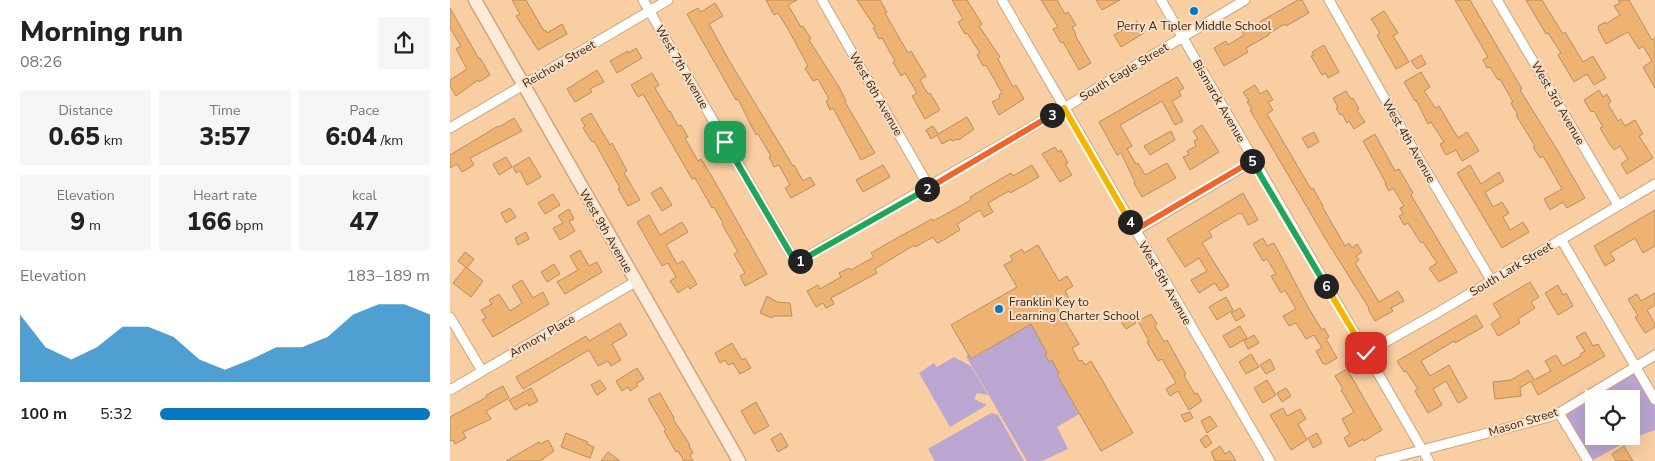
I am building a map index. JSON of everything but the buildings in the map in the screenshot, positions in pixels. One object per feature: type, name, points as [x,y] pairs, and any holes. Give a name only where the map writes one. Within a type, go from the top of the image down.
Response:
[{"type":"main road","name":"West 9th Avenue","points":[[475,0],[739,461]]},
{"type":"street","name":"West 7th Avenue","points":[[643,0],[796,263]]},
{"type":"street","name":"Reichow Street","points":[[450,128],[668,0]]},
{"type":"street","name":"West 6th Avenue","points":[[822,0],[929,187]]},
{"type":"street","name":"West 5th Avenue","points":[[1002,0],[1270,461]]},
{"type":"street","name":"Bismarck Avenue","points":[[1161,0],[1429,461]]},
{"type":"street","name":"South Eagle Street","points":[[796,263],[1064,108],[1245,0]]},
{"type":"street","name":"West 4th Avenue","points":[[1329,0],[1403,131],[1492,280]]},
{"type":"street","name":"West 3rd Avenue","points":[[1497,0],[1618,205]]},
{"type":"street","points":[[1135,230],[1253,161]]},
{"type":"street","name":"South Lark Street","points":[[1366,353],[1655,184]]},
{"type":"street","points":[[1561,239],[1655,400]]},
{"type":"street","name":"Armory Place","points":[[450,390],[635,282]]},
{"type":"street","points":[[450,317],[482,371]]},
{"type":"street","name":"Mason Street","points":[[1380,461],[1559,412],[1655,355]]},
{"type":"street","points":[[1559,412],[1588,461]]},
{"type":"shaded area","points":[[1031,324],[1047,353],[1045,355],[1049,362],[1052,360],[1059,373],[1057,375],[1079,414],[1057,427],[1068,449],[1042,461],[1027,461],[966,356],[969,355],[972,359]]},
{"type":"shaded area","points":[[954,357],[971,366],[988,395],[977,393],[974,399],[987,405],[950,427],[919,373],[934,363],[937,367]]},
{"type":"shaded area","points":[[1635,367],[1655,400],[1655,430],[1640,435],[1640,390],[1597,390]]},
{"type":"shaded area","points":[[1585,397],[1585,445],[1620,445],[1591,461],[1559,413]]},
{"type":"shaded area","points":[[991,413],[998,415],[1024,461],[935,461],[928,449]]},
{"type":"place","name":"Perry A Tipler Middle School","points":[[1194,11]]},
{"type":"place","name":"Franklin Key to Learning Charter School","points":[[999,309]]},
{"type":"route","points":[[725,142],[796,263],[1064,108],[1135,230],[1253,161],[1366,353]]}]
